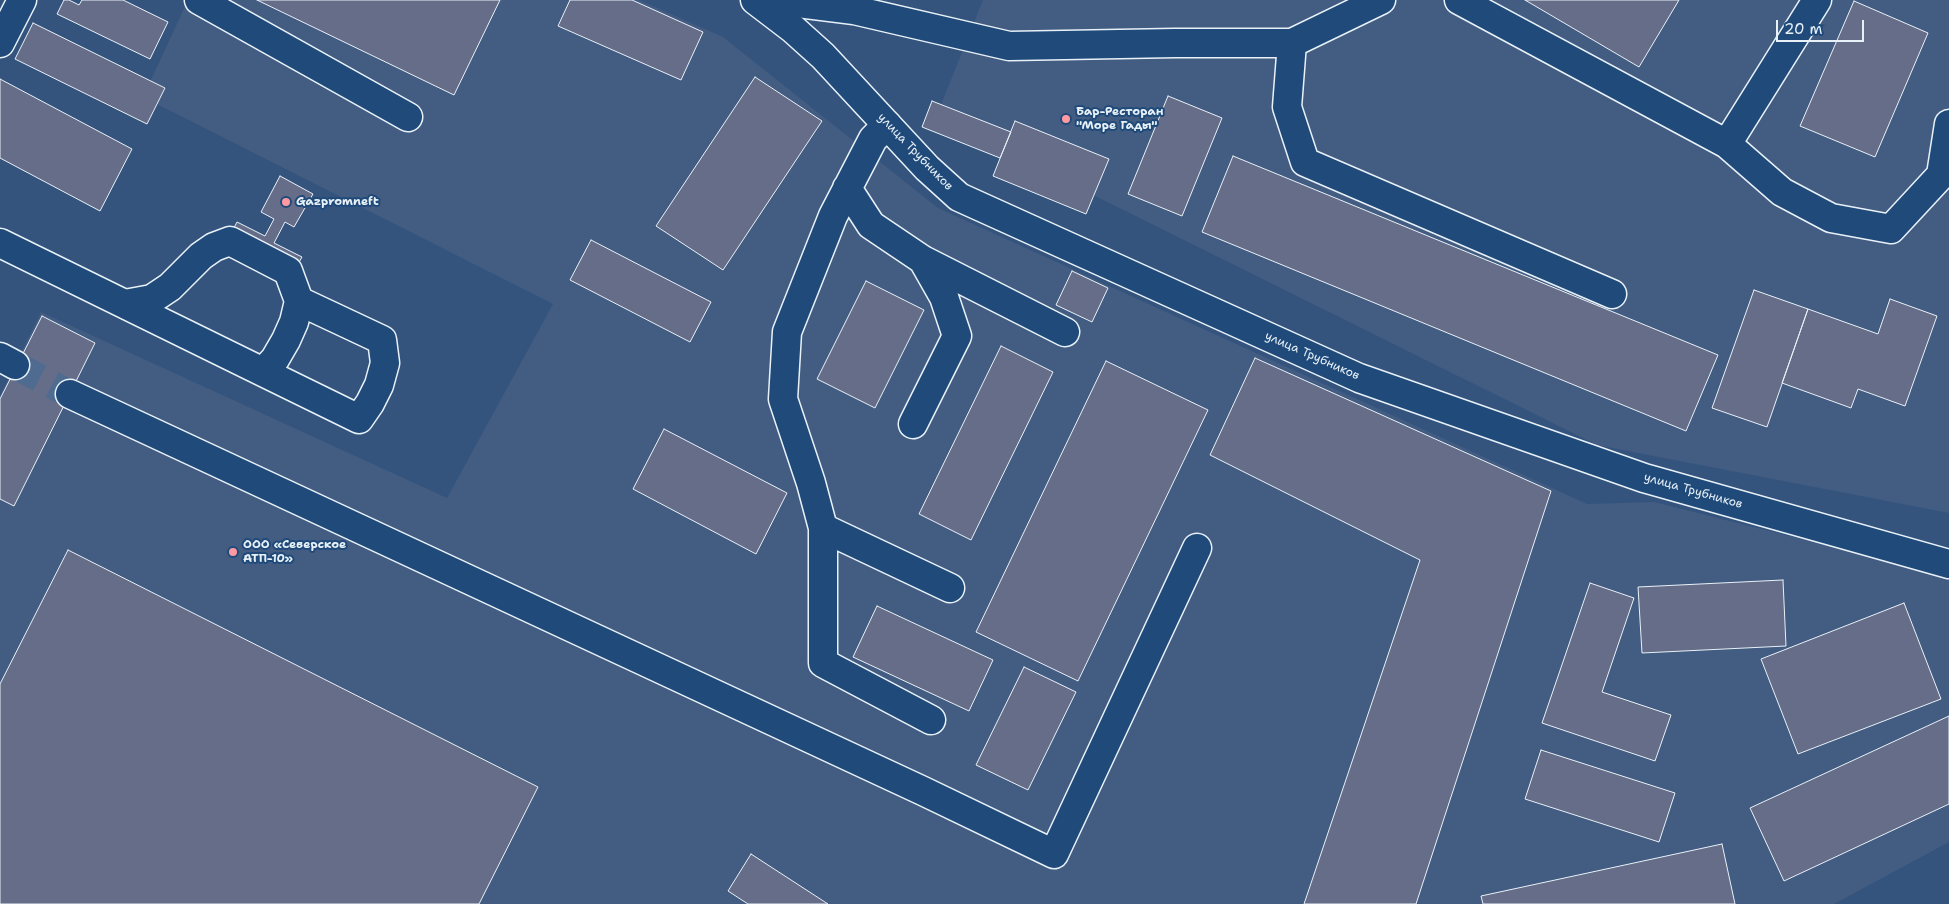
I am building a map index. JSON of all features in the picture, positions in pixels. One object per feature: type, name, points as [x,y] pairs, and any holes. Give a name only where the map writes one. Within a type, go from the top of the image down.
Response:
[{"type":"main road","points":[[0,43],[22,0]]},
{"type":"main road","points":[[199,0],[408,116]]},
{"type":"main road","name":"улица Трубников","points":[[756,0],[823,56],[926,168],[959,197],[1359,378],[1644,478],[1949,564]]},
{"type":"main road","points":[[774,0],[854,10],[1009,46],[1175,42],[1292,43],[1381,0]]},
{"type":"main road","points":[[1459,0],[1727,144],[1782,192],[1831,218],[1891,229],[1941,175],[1949,124]]},
{"type":"main road","points":[[1727,144],[1817,0]]},
{"type":"main road","points":[[1292,43],[1287,107],[1305,162],[1612,294]]},
{"type":"main road","points":[[887,125],[873,139],[832,216],[787,332],[783,399],[811,483],[823,528],[823,663],[931,720]]},
{"type":"main road","points":[[847,188],[871,225],[923,260],[1065,332]]},
{"type":"main road","points":[[125,304],[152,299],[170,287],[201,256],[214,247],[230,241],[288,271],[299,301],[294,322],[286,340],[275,359],[263,372]]},
{"type":"main road","points":[[0,243],[359,419],[379,385],[385,363],[382,340],[299,301]]},
{"type":"main road","points":[[913,424],[957,336],[944,297],[923,260]]},
{"type":"main road","points":[[70,394],[923,790],[1054,854],[1197,548]]},
{"type":"main road","points":[[823,528],[950,588]]},
{"type":"shaded area","points":[[188,0],[639,0],[723,37],[938,208],[1587,504],[1654,502],[1949,576],[1949,842],[1834,904],[0,904],[0,396],[41,312],[447,498],[553,304],[143,97]]},
{"type":"shaded area","points":[[983,0],[1949,0],[1949,513],[1597,445],[936,117]]},
{"type":"building","points":[[64,0],[69,0],[79,5],[82,0],[123,0],[168,22],[150,59],[57,14]]},
{"type":"building","points":[[257,0],[500,0],[454,95]]},
{"type":"building","points":[[570,0],[632,0],[703,32],[681,80],[558,26]]},
{"type":"building","points":[[1525,0],[1679,0],[1639,67]]},
{"type":"building","points":[[1854,1],[1928,33],[1875,157],[1800,126]]},
{"type":"building","points":[[33,23],[165,88],[147,124],[15,59]]},
{"type":"building","points":[[755,77],[822,121],[723,270],[656,226]]},
{"type":"building","points":[[0,79],[132,149],[100,211],[0,158]]},
{"type":"building","points":[[1168,96],[1222,118],[1182,216],[1128,194]]},
{"type":"building","points":[[932,101],[1011,132],[1000,158],[922,127]]},
{"type":"building","points":[[1015,121],[1109,159],[1086,214],[993,176]]},
{"type":"building","points":[[1233,156],[1718,355],[1686,431],[1202,232]]},
{"type":"building","points":[[280,176],[313,194],[294,227],[285,222],[274,243],[302,257],[286,285],[222,251],[237,222],[265,236],[274,219],[261,212]]},
{"type":"building","points":[[591,240],[711,302],[690,342],[570,280]]},
{"type":"building","points":[[1072,271],[1108,288],[1092,322],[1056,305]]},
{"type":"building","points":[[866,281],[924,310],[875,408],[817,379]]},
{"type":"building","points":[[1754,290],[1808,309],[1767,427],[1712,408]]},
{"type":"building","points":[[1890,299],[1937,316],[1905,406],[1858,389],[1851,408],[1782,383],[1808,309],[1878,334]]},
{"type":"building","points":[[42,316],[95,343],[14,506],[0,499],[0,399]]},
{"type":"building","points":[[1001,346],[1053,372],[971,540],[919,514]]},
{"type":"building","points":[[1255,358],[1551,491],[1416,904],[1304,904],[1420,560],[1210,455]]},
{"type":"building","points":[[1106,361],[1208,410],[1078,681],[976,632]]},
{"type":"building","points":[[664,429],[787,493],[756,554],[633,489]]},
{"type":"building","points":[[68,550],[538,787],[479,904],[0,904],[0,684]]},
{"type":"building","points":[[1783,580],[1786,646],[1642,653],[1638,587]]},
{"type":"building","points":[[1590,583],[1634,598],[1602,692],[1671,715],[1655,761],[1542,723]]},
{"type":"building","points":[[1904,603],[1941,699],[1798,754],[1761,659]]},
{"type":"building","points":[[877,606],[993,660],[969,711],[853,657]]},
{"type":"building","points":[[1024,667],[1076,692],[1028,790],[976,765]]},
{"type":"building","points":[[1949,716],[1949,804],[1784,881],[1750,808]]},
{"type":"building","points":[[1541,750],[1675,793],[1659,842],[1525,799]]},
{"type":"building","points":[[1722,844],[1735,904],[1483,904],[1481,896]]},
{"type":"building","points":[[751,854],[828,904],[748,904],[728,891]]},
{"type":"tunnel","points":[[15,365],[70,394]]},
{"type":"place","name":"Бар-Ресторан \"Море Гады\"","points":[[1066,119]]},
{"type":"place","name":"Gazpromneft","points":[[286,202]]},
{"type":"place","name":"ООО «Северское АТП-10»","points":[[233,552]]}]
